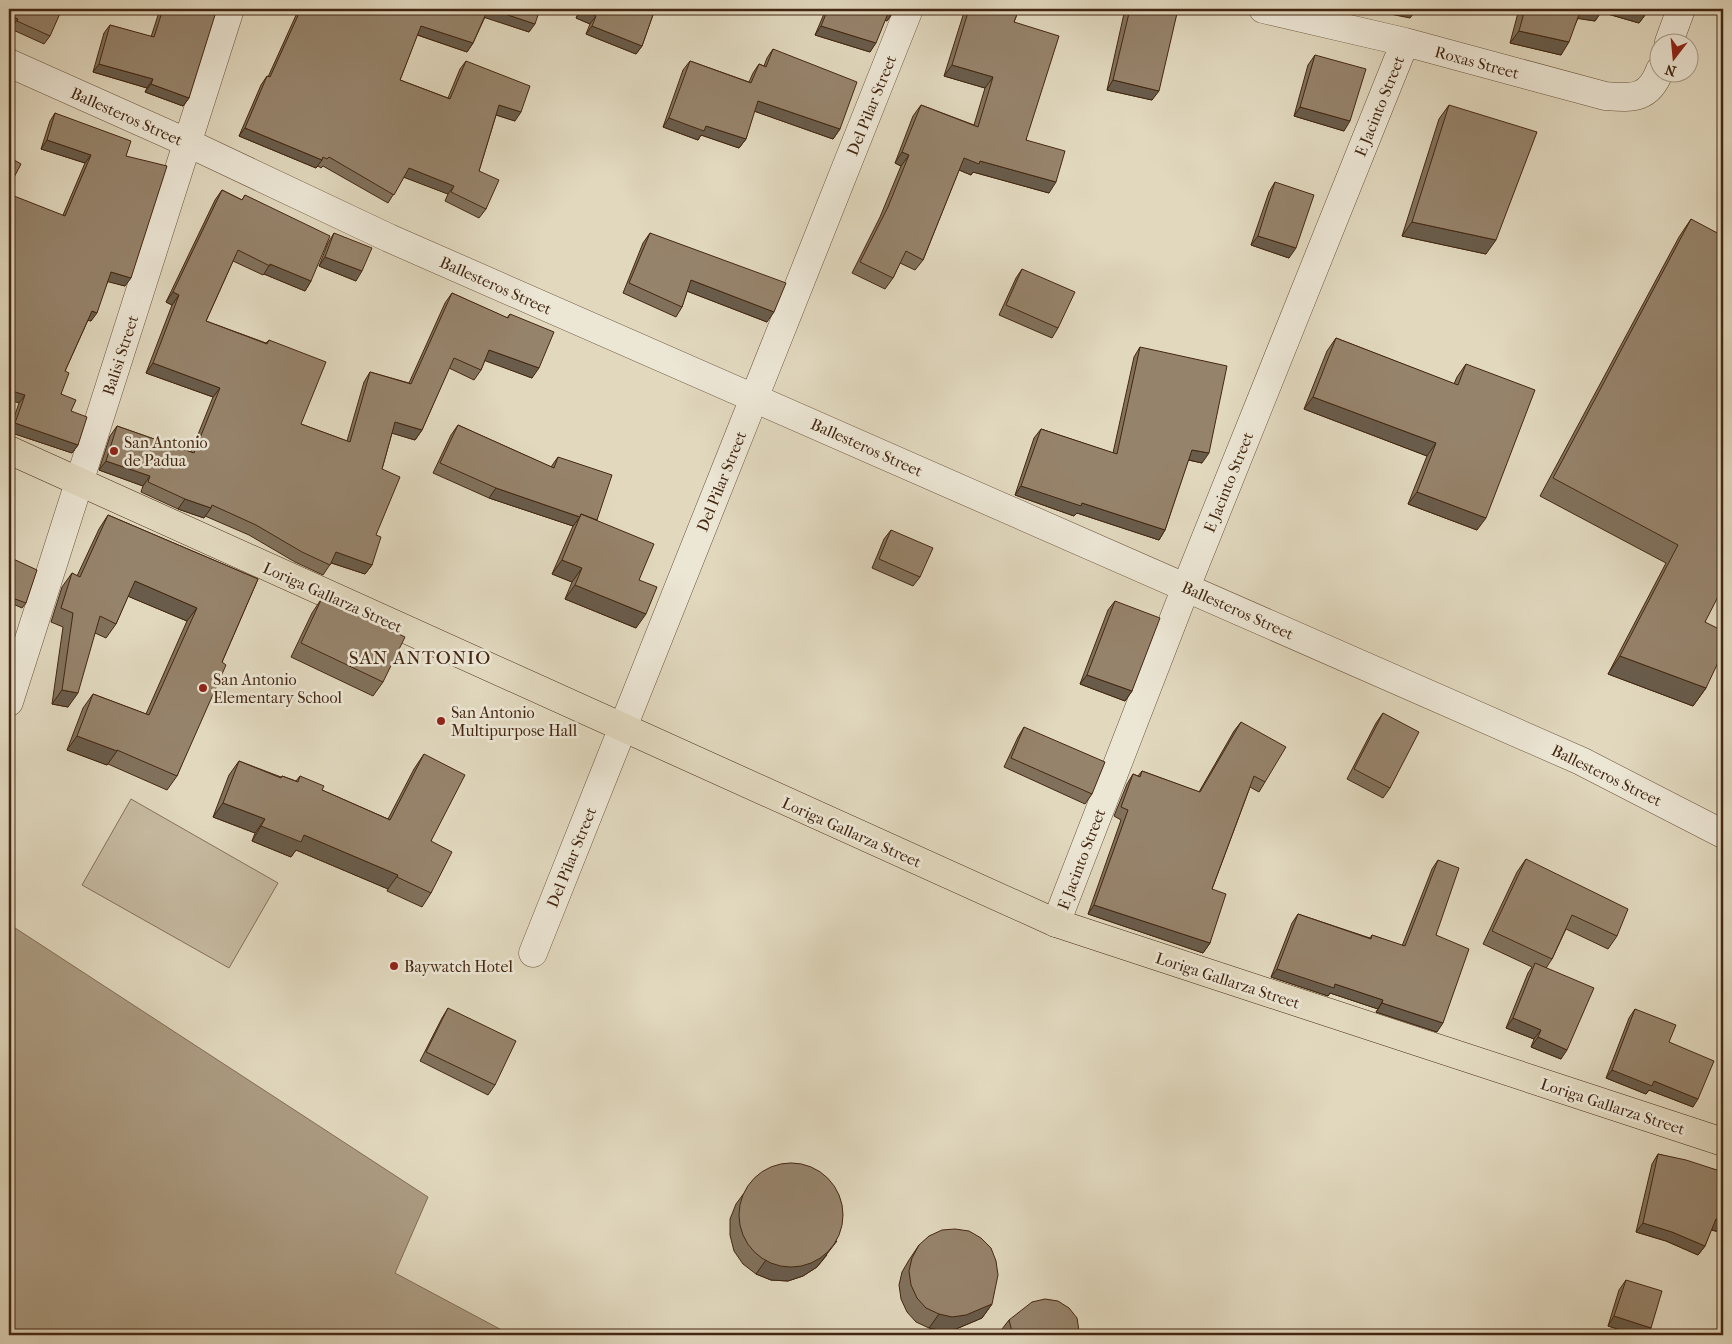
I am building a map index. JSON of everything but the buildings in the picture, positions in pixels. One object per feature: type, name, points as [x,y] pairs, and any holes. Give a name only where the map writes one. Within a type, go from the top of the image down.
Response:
[{"type":"main road","name":"Loriga Gallarza Street","points":[[9,450],[1056,924],[1723,1142]]},
{"type":"street","name":"Balisi Street","points":[[9,702],[230,9]]},
{"type":"street","name":"Del Pilar Street","points":[[533,953],[909,9]]},
{"type":"street","name":"Roxas Street","points":[[1263,9],[1405,42],[1605,96],[1627,98],[1644,94],[1653,82]]},
{"type":"street","points":[[1673,32],[1681,9]]},
{"type":"street","name":"E Jacinto Street","points":[[1056,924],[1186,587],[1405,42]]},
{"type":"street","name":"Ballesteros Street","points":[[9,63],[188,143],[389,238],[1581,761],[1723,834]]},
{"type":"shaded area","points":[[131,799],[278,883],[229,968],[82,885]]},
{"type":"shaded area","points":[[9,924],[428,1197],[395,1273],[511,1335],[9,1335]]},
{"type":"place","name":"San Antonio de Padua","points":[[114,451]]},
{"type":"place","name":"San Antonio Elementary School","points":[[203,688]]},
{"type":"place","name":"San Antonio Multipurpose Hall","points":[[441,721]]},
{"type":"place","name":"Baywatch Hotel","points":[[394,966]]},
{"type":"district","name":"SAN ANTONIO","points":[[420,657]]}]
